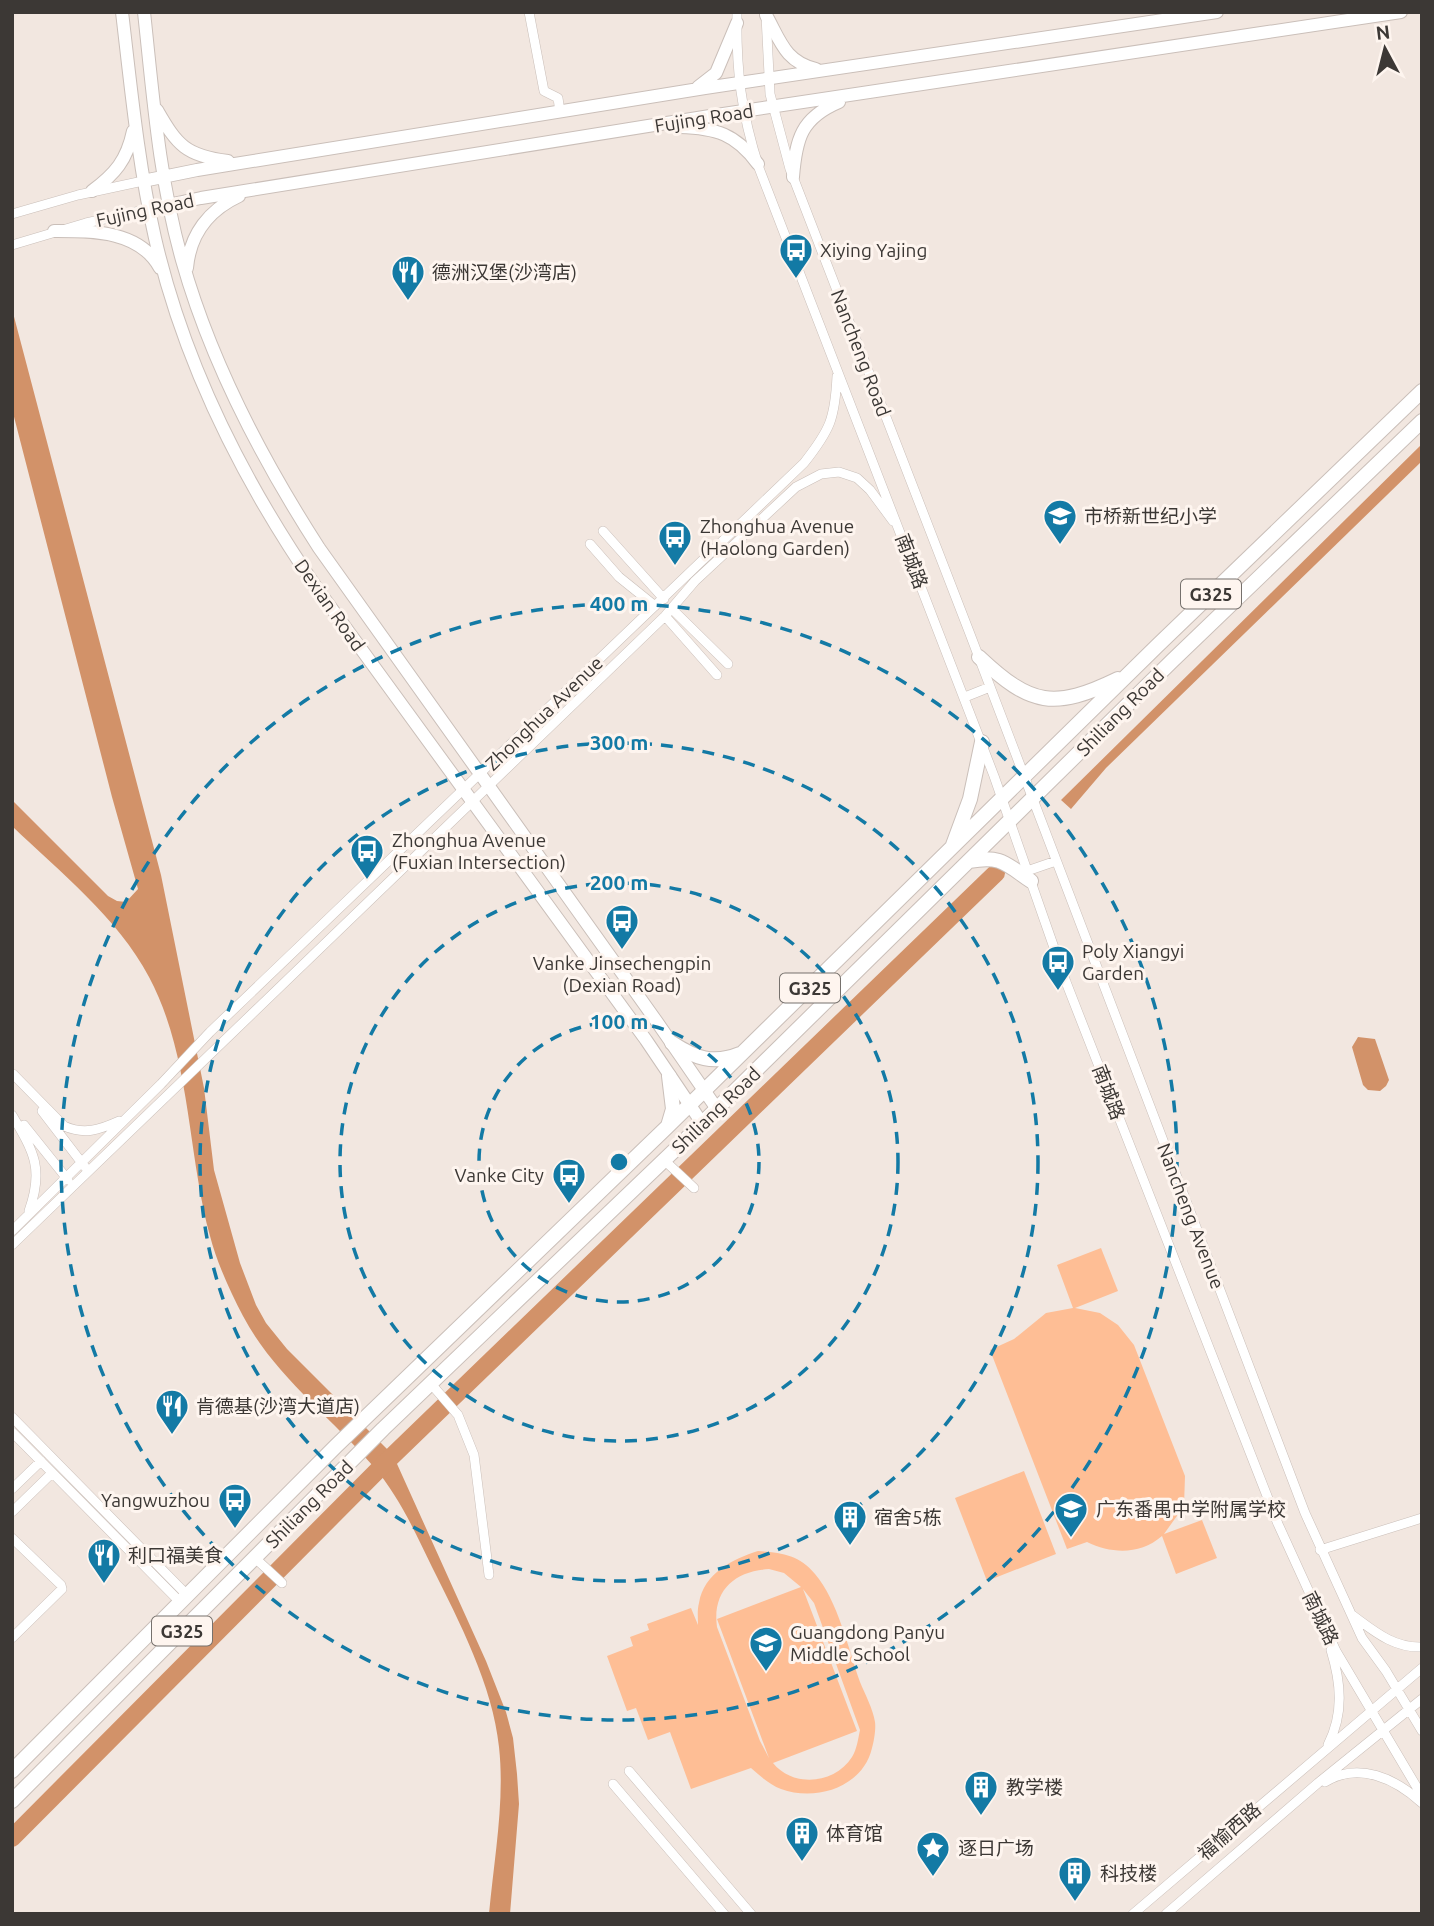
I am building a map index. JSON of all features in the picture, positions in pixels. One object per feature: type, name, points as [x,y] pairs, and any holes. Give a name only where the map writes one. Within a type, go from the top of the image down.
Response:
[{"type":"highway","name":"Shiliang Road","points":[[12,1771],[336,1446],[1422,391]]},
{"type":"highway","name":"Shiliang Road","points":[[12,1801],[259,1561],[383,1429],[435,1388],[668,1163],[702,1123],[1422,421]]},
{"type":"highway","points":[[979,657],[1012,686],[1055,700],[1086,694],[1129,674]]},
{"type":"highway","points":[[951,849],[970,799],[982,742]]},
{"type":"highway","points":[[970,861],[989,857],[1029,876]]},
{"type":"highway","points":[[672,1043],[703,1060],[726,1059],[744,1052]]},
{"type":"highway","points":[[667,1127],[673,1109],[669,1076]]},
{"type":"main road","name":"Dexian Road","points":[[122,12],[143,181],[164,275],[179,323],[214,410],[265,507],[316,587],[646,1040],[702,1123]]},
{"type":"main road","name":"Dexian Road","points":[[144,12],[169,205],[187,275],[234,401],[286,495],[336,574],[717,1109]]},
{"type":"main road","name":"Fujing Road","points":[[143,181],[688,91],[1217,12]]},
{"type":"main road","name":"Fujing Road","points":[[149,209],[743,111],[1401,12]]},
{"type":"main road","points":[[766,14],[790,58],[816,69],[841,68]]},
{"type":"main road","points":[[688,91],[709,80],[716,73],[737,18]]},
{"type":"main road","points":[[793,177],[795,149],[808,122],[823,109],[859,94]]},
{"type":"main road","points":[[155,106],[175,139],[190,152],[210,159],[246,163]]},
{"type":"main road","points":[[92,191],[114,175],[120,167],[135,121]]},
{"type":"main road","points":[[651,126],[714,130],[738,142],[758,164]]},
{"type":"main road","points":[[187,275],[188,251],[201,227],[218,207],[249,191]]},
{"type":"main road","points":[[54,232],[99,232],[121,237],[135,243],[156,259],[164,275]]},
{"type":"street","points":[[529,12],[544,91],[558,98],[560,112]]},
{"type":"street","name":"Nancheng Road","points":[[766,14],[773,107],[793,177],[990,687]]},
{"type":"street","name":"Nancheng Road","points":[[737,18],[739,83],[743,111],[758,164],[838,370]]},
{"type":"street","name":"Fujing Road","points":[[12,214],[92,191],[143,181]]},
{"type":"street","name":"Fujing Road","points":[[12,245],[149,209]]},
{"type":"street","name":"Zhonghua Avenue","points":[[127,1118],[210,1032],[788,480],[818,445],[834,417],[838,370]]},
{"type":"street","name":"南城路","points":[[838,370],[982,742],[1066,982],[1278,1524],[1325,1627],[1422,1796]]},
{"type":"street","name":"Zhonghua Avenue","points":[[472,803],[669,612],[695,581],[796,487],[821,474],[839,472],[857,478],[899,528]]},
{"type":"street","points":[[788,480],[796,487]]},
{"type":"street","points":[[603,531],[664,598]]},
{"type":"street","points":[[590,544],[619,577],[655,606]]},
{"type":"street","points":[[669,612],[728,664]]},
{"type":"street","points":[[669,612],[717,676]]},
{"type":"street","points":[[965,697],[990,687]]},
{"type":"street","name":"Nancheng Avenue","points":[[990,687],[1320,1550],[1362,1638],[1422,1731]]},
{"type":"street","points":[[510,746],[519,757]]},
{"type":"street","points":[[12,1231],[70,1182],[89,1171],[472,803]]},
{"type":"street","points":[[1029,876],[1056,861]]},
{"type":"street","points":[[13,1073],[89,1171]]},
{"type":"street","points":[[13,1073],[64,1126],[74,1130],[95,1131],[127,1118]]},
{"type":"street","points":[[12,1110],[70,1182]]},
{"type":"street","points":[[12,1115],[29,1143],[36,1162],[37,1185],[27,1216]]},
{"type":"street","points":[[12,1245],[70,1182],[82,1162],[127,1118]]},
{"type":"street","points":[[668,1163],[694,1188]]},
{"type":"street","points":[[435,1388],[457,1415],[474,1455],[489,1575]]},
{"type":"street","points":[[12,1417],[185,1599]]},
{"type":"street","points":[[12,1432],[185,1599]]},
{"type":"street","points":[[12,1489],[41,1461]]},
{"type":"street","points":[[12,1512],[52,1473]]},
{"type":"street","points":[[1320,1550],[1422,1518]]},
{"type":"street","points":[[12,1538],[62,1588],[12,1638]]},
{"type":"street","points":[[259,1561],[282,1583]]},
{"type":"street","points":[[1350,1613],[1391,1642],[1402,1646],[1422,1647]]},
{"type":"street","points":[[1325,1627],[1338,1672],[1341,1701],[1337,1724],[1325,1749]]},
{"type":"street","name":"福愉西路","points":[[1133,1914],[1422,1668]]},
{"type":"street","points":[[1303,1796],[1422,1699]]},
{"type":"street","points":[[629,1771],[751,1914]]},
{"type":"street","points":[[1303,1796],[1332,1778],[1371,1773],[1399,1784],[1422,1803]]},
{"type":"street","points":[[613,1784],[724,1914]]},
{"type":"street","name":"福愉西路","points":[[1166,1914],[1303,1796]]},
{"type":"shaded area","points":[[12,309],[161,875],[204,1088],[214,1170],[240,1263],[266,1323],[287,1349],[393,1455],[486,1661],[506,1712],[513,1738],[517,1774],[519,1804],[510,1914],[489,1914],[500,1809],[499,1747],[490,1701],[463,1632],[413,1528],[391,1490],[373,1466],[270,1357],[233,1297],[220,1267],[202,1204],[181,1071],[173,1039],[163,1007],[149,977],[136,955],[105,915],[12,826],[12,800],[108,896],[126,902],[138,889],[12,409]]},
{"type":"shaded area","points":[[1422,444],[1422,461],[1106,768],[1071,809],[1061,800]]},
{"type":"shaded area","points":[[1358,1037],[1375,1039],[1389,1080],[1380,1091],[1368,1090],[1363,1085],[1352,1047]]},
{"type":"shaded area","points":[[1101,1248],[1118,1291],[1075,1308],[1100,1313],[1118,1325],[1134,1345],[1185,1476],[1184,1506],[1164,1534],[1202,1520],[1217,1558],[1176,1574],[1162,1536],[1145,1547],[1126,1551],[1106,1549],[1087,1542],[1067,1549],[990,1350],[1014,1339],[1046,1313],[1073,1308],[1057,1265]]},
{"type":"shaded area","points":[[1024,1471],[1056,1554],[987,1581],[955,1498]]},
{"type":"shaded area","points":[[758,1551],[775,1553],[790,1556],[803,1563],[823,1585],[842,1625],[860,1682],[873,1712],[875,1728],[867,1761],[859,1773],[836,1788],[809,1794],[795,1793],[773,1785],[751,1768],[691,1789],[670,1732],[648,1740],[636,1708],[627,1711],[607,1656],[633,1646],[630,1637],[649,1630],[647,1624],[691,1608],[698,1625],[698,1606],[707,1583],[721,1569]],"holes":[[[769,1569],[784,1573],[801,1587],[717,1619],[769,1758],[717,1627],[716,1614],[722,1593],[728,1585],[745,1574]],[[803,1589],[814,1603],[860,1730],[854,1754],[845,1766],[835,1773],[814,1779],[791,1776],[773,1763],[857,1731]]]},
{"type":"waterway","points":[[12,1838],[384,1464],[996,873]]},
{"type":"place","name":"Xiying Yajing","points":[[796,280]]},
{"type":"place","name":"德洲汉堡(沙湾店)","points":[[408,302]]},
{"type":"place","name":"市桥新世纪小学","points":[[1060,546]]},
{"type":"place","name":"Zhonghua Avenue (Haolong Garden)","points":[[675,567]]},
{"type":"place","name":"Zhonghua Avenue (Fuxian Intersection)","points":[[367,881]]},
{"type":"place","name":"Vanke Jinsechengpin (Dexian Road)","points":[[622,951]]},
{"type":"place","name":"Poly Xiangyi Garden","points":[[1058,992]]},
{"type":"place","name":"Vanke City","points":[[569,1205]]},
{"type":"place","name":"肯德基(沙湾大道店)","points":[[172,1436]]},
{"type":"place","name":"Yangwuzhou","points":[[235,1530]]},
{"type":"place","name":"广东番禺中学附属学校","points":[[1071,1539]]},
{"type":"place","name":"宿舍5栋","points":[[850,1547]]},
{"type":"place","name":"利口福美食","points":[[104,1585]]},
{"type":"place","name":"Guangdong Panyu Middle School","points":[[766,1673]]},
{"type":"place","name":"教学楼","points":[[981,1817]]},
{"type":"place","name":"体育馆","points":[[802,1863]]},
{"type":"place","name":"逐日广场","points":[[933,1878]]},
{"type":"place","name":"科技楼","points":[[1075,1903]]}]
